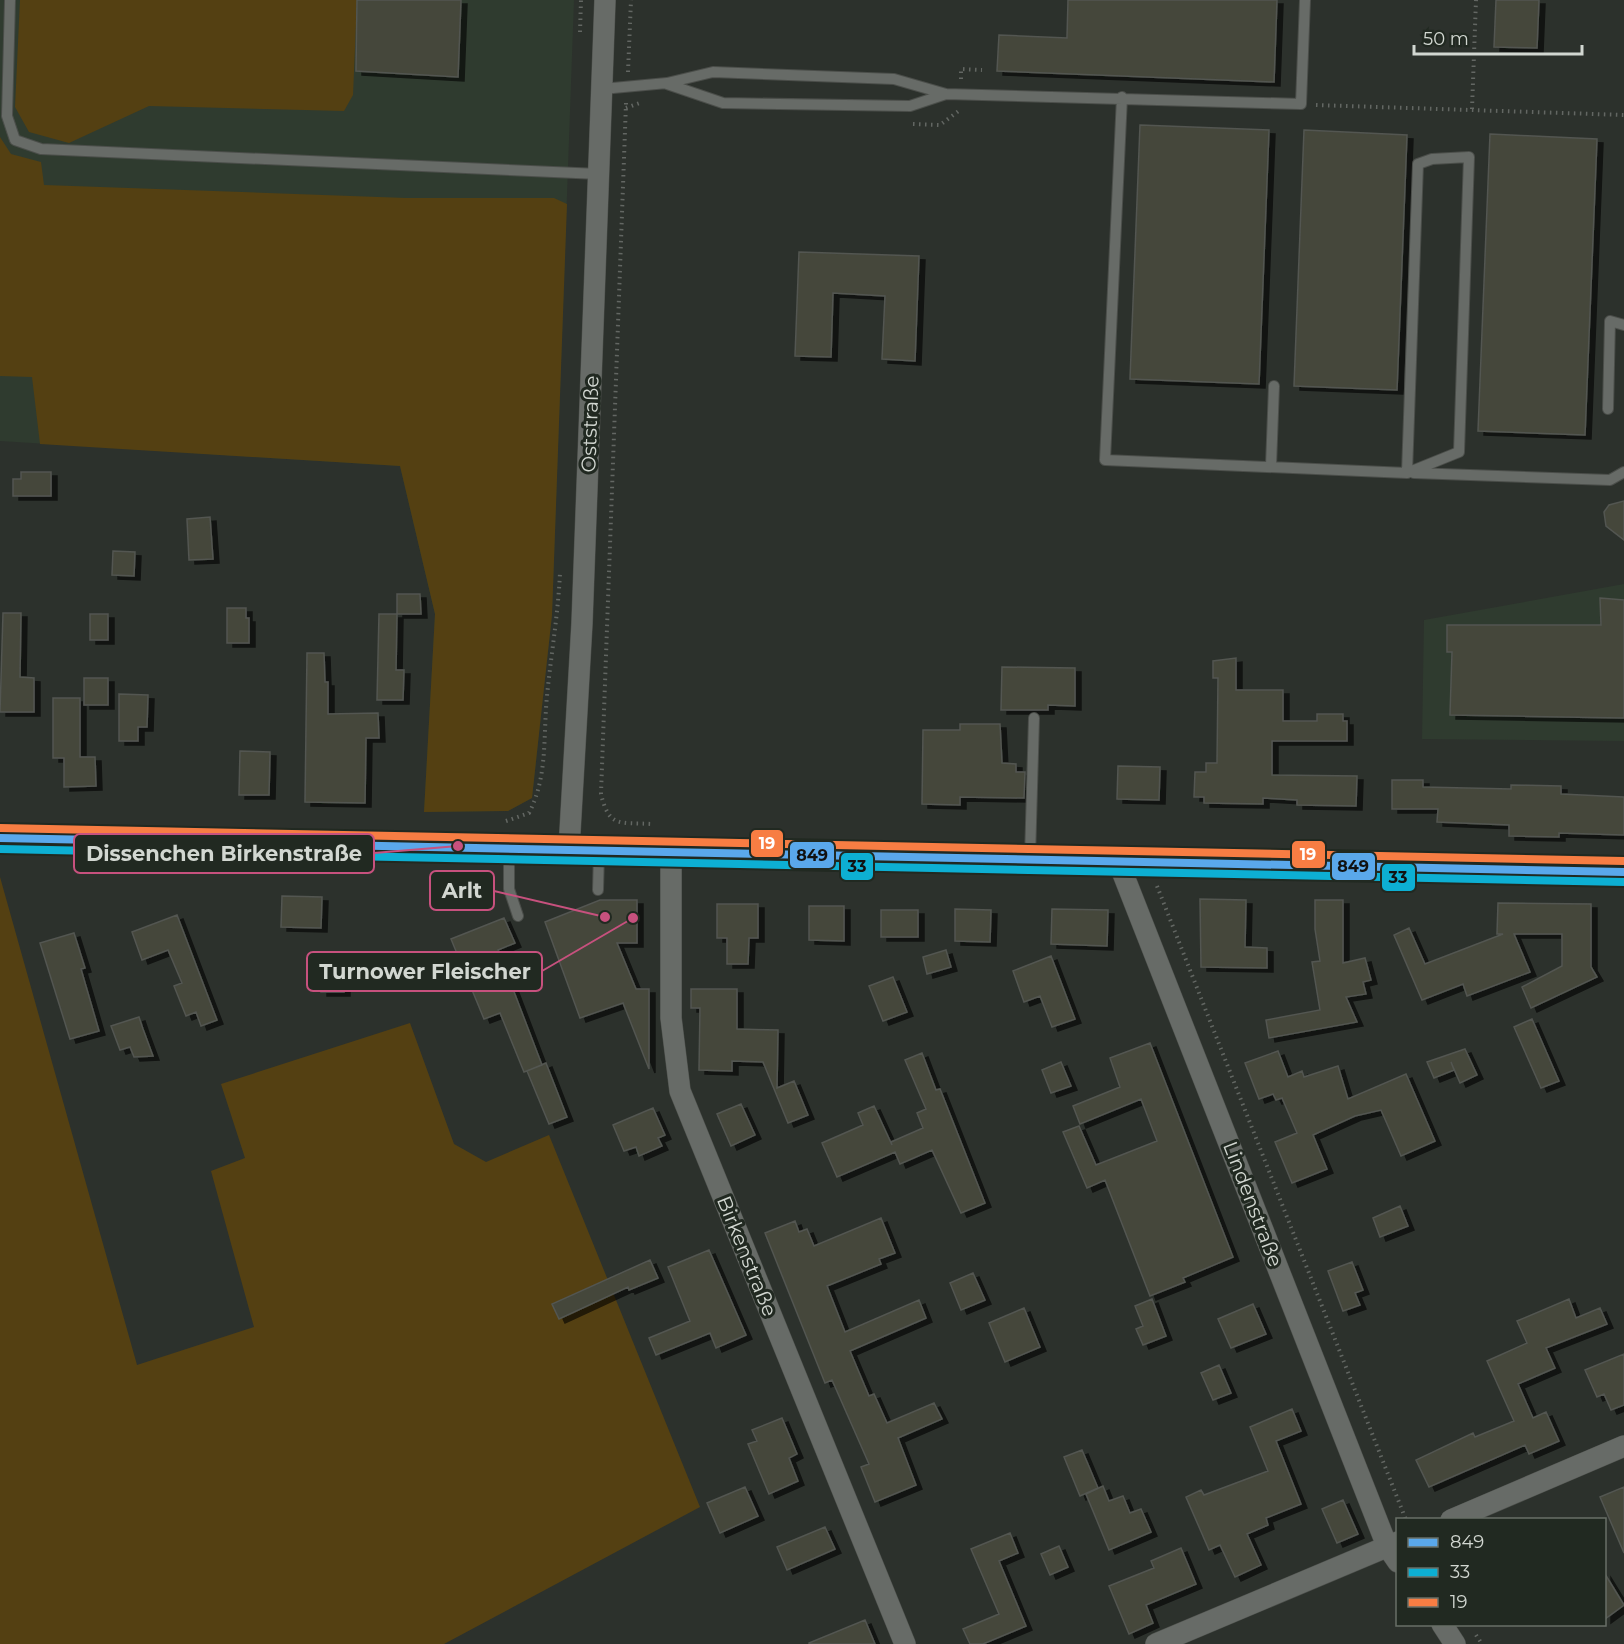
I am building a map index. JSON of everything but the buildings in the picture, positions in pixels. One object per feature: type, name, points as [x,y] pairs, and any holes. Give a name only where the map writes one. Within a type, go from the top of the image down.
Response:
[{"type":"main road","points":[[0,838],[671,850],[1624,872]]},
{"type":"street","name":"Oststraße","points":[[569,849],[582,622],[605,0]]},
{"type":"street","name":"Birkenstraße","points":[[671,850],[671,1018],[680,1091],[905,1644]]},
{"type":"street","name":"Lindenstraße","points":[[1118,861],[1394,1550]]},
{"type":"street","points":[[1456,1518],[1624,1446]]},
{"type":"street","points":[[1156,1644],[1394,1550]]},
{"type":"street","points":[[1443,1626],[1455,1644]]},
{"type":"lane","points":[[10,0],[7,116],[15,140],[41,149],[599,174]]},
{"type":"lane","points":[[602,89],[667,83],[713,72],[894,79],[946,94],[1122,97],[1301,104],[1305,0]]},
{"type":"lane","points":[[667,83],[723,103],[910,106],[946,94]]},
{"type":"lane","points":[[1122,97],[1105,460],[1610,480],[1624,472]]},
{"type":"lane","points":[[1469,157],[1459,452],[1407,473],[1418,164],[1432,159],[1469,157]]},
{"type":"lane","points":[[1608,409],[1610,321],[1624,325]]},
{"type":"lane","points":[[1271,466],[1275,386]]},
{"type":"lane","points":[[1030,859],[1034,718]]},
{"type":"lane","points":[[509,848],[509,889],[518,916]]},
{"type":"lane","points":[[598,890],[599,849]]},
{"type":"path","points":[[580,34],[581,0]]},
{"type":"path","points":[[606,815],[601,794],[631,0]]},
{"type":"path","points":[[1472,109],[1476,0]]},
{"type":"path","points":[[1301,104],[1624,115]]},
{"type":"path","points":[[529,813],[542,780],[547,697],[558,616],[560,571]]},
{"type":"path","points":[[1154,878],[1405,1518]]},
{"type":"shaded area","points":[[0,0],[574,0],[552,615],[532,798],[508,811],[424,812],[435,614],[400,466],[0,441]]},
{"type":"shaded area","points":[[20,0],[357,0],[353,95],[344,111],[149,106],[69,143],[29,132],[15,107]]},
{"type":"shaded area","points":[[0,137],[11,154],[41,162],[44,185],[406,198],[554,198],[567,204],[552,615],[532,798],[508,811],[424,812],[435,614],[400,466],[40,444],[32,377],[0,376]]},
{"type":"shaded area","points":[[1624,584],[1624,741],[1422,739],[1424,620]]},
{"type":"shaded area","points":[[0,877],[137,1365],[254,1327],[211,1171],[245,1158],[221,1084],[410,1023],[454,1144],[486,1162],[549,1135],[700,1507],[444,1644],[0,1644]]},
{"type":"transit line","name":"19","points":[[0,828],[1624,861]]},
{"type":"transit line","name":"849","points":[[0,838],[1624,872]]},
{"type":"transit line","name":"33","points":[[0,849],[1624,882]]},
{"type":"place","name":"Dissenchen Birkenstraße","points":[[458,846]]},
{"type":"place","name":"Arlt","points":[[605,917]]},
{"type":"place","name":"Turnower Fleischer","points":[[633,918]]}]
